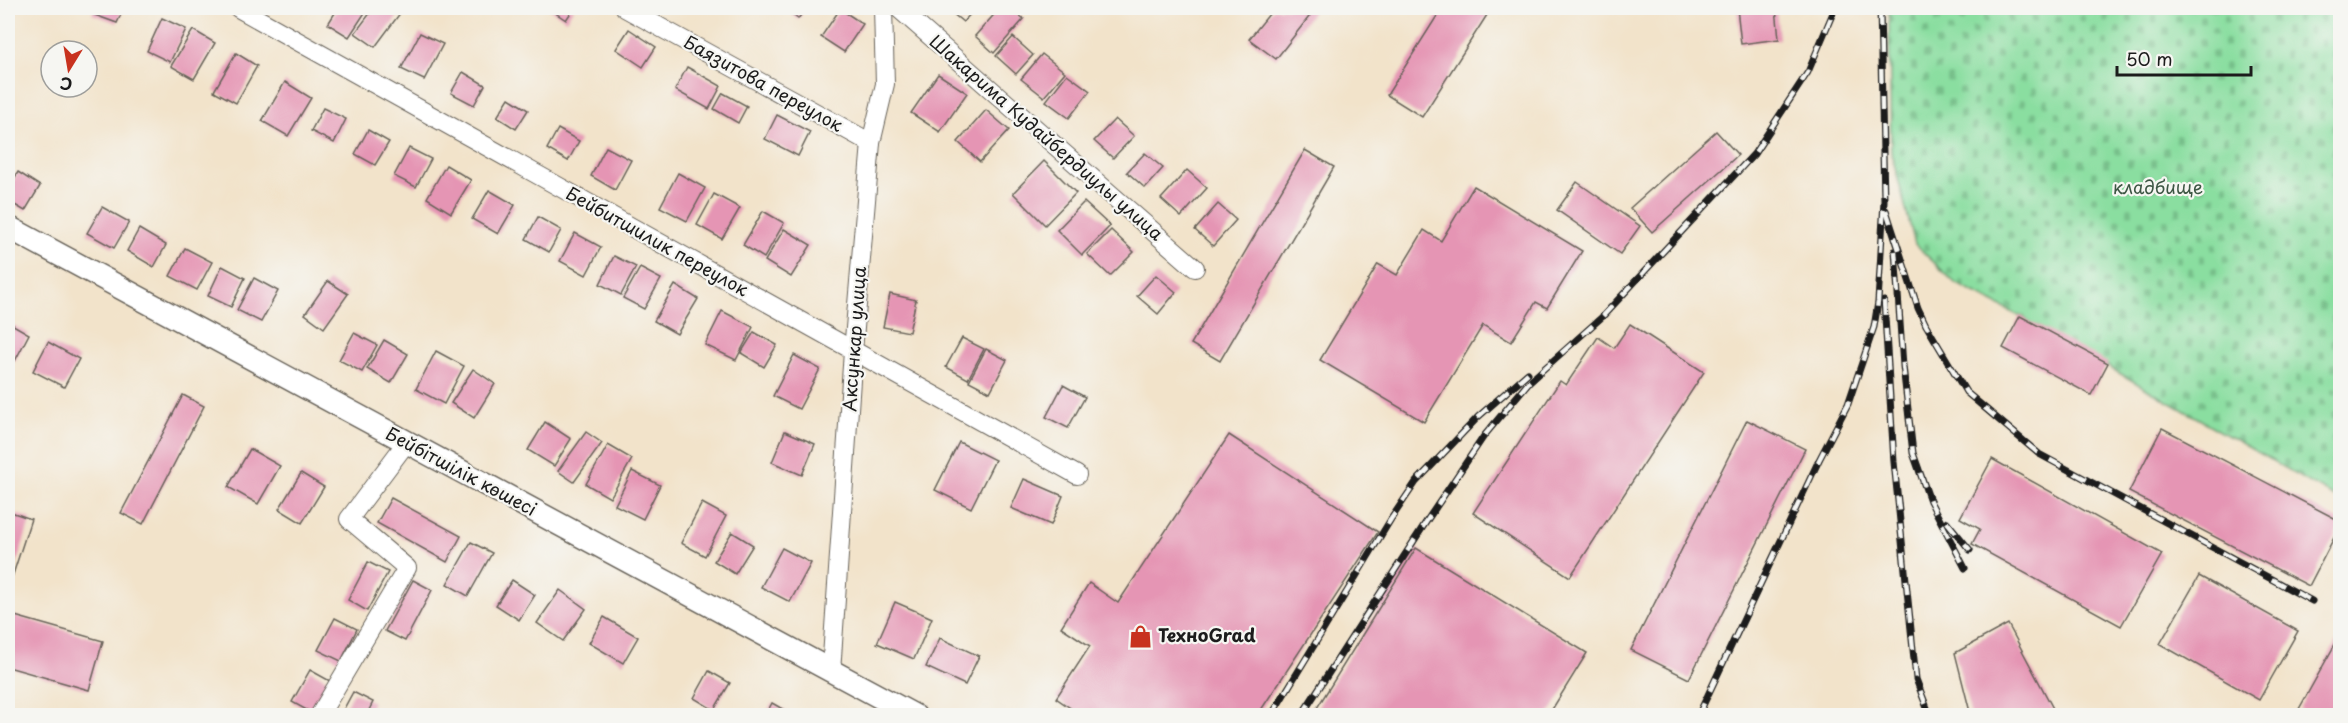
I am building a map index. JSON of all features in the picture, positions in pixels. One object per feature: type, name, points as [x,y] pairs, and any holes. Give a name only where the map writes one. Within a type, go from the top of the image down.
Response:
[{"type":"street","name":"Бейбитшилик переулок","points":[[238,8],[1077,475]]},
{"type":"street","name":"Баязитова переулок","points":[[624,8],[871,142]]},
{"type":"street","name":"Аксункар улица","points":[[831,672],[853,351],[871,142],[885,84],[883,8]]},
{"type":"street","name":"Шакарима Кудайбердиулы улица","points":[[898,8],[1195,268]]},
{"type":"street","name":"Бейбітшілік көшесі","points":[[8,227],[915,716]]},
{"type":"street","points":[[319,716],[407,568],[349,519],[406,442]]},
{"type":"green space","name":"кладбище","points":[[1889,8],[2340,8],[2340,500],[2025,319],[1955,283],[1915,244],[1891,152]]},
{"type":"building","points":[[95,8],[124,8],[117,23],[92,14]]},
{"type":"building","points":[[338,8],[368,8],[349,37],[328,24]]},
{"type":"building","points":[[374,8],[395,8],[401,12],[375,47],[355,33]]},
{"type":"building","points":[[548,8],[574,8],[566,20]]},
{"type":"building","points":[[783,8],[806,8],[798,19]]},
{"type":"building","points":[[946,8],[976,8],[963,22]]},
{"type":"building","points":[[1000,8],[1010,8],[1024,19],[994,53],[975,36]]},
{"type":"building","points":[[1274,8],[1316,8],[1276,59],[1249,39]]},
{"type":"building","points":[[1442,8],[1476,8],[1487,15],[1422,117],[1387,95]]},
{"type":"building","points":[[1737,8],[1776,8],[1779,39],[1741,44]]},
{"type":"building","points":[[840,9],[863,24],[844,52],[821,37]]},
{"type":"building","points":[[162,18],[186,29],[170,62],[147,51]]},
{"type":"building","points":[[629,29],[656,47],[643,67],[616,49]]},
{"type":"building","points":[[193,30],[215,43],[194,79],[171,66]]},
{"type":"building","points":[[420,33],[443,44],[424,80],[401,69]]},
{"type":"building","points":[[1013,37],[1033,55],[1016,74],[996,56]]},
{"type":"building","points":[[236,53],[257,66],[236,103],[214,91]]},
{"type":"building","points":[[1042,54],[1065,72],[1044,97],[1021,79]]},
{"type":"building","points":[[687,67],[721,86],[709,109],[675,90]]},
{"type":"building","points":[[463,72],[485,85],[474,105],[451,93]]},
{"type":"building","points":[[938,74],[967,93],[940,132],[911,113]]},
{"type":"building","points":[[1067,74],[1090,91],[1069,118],[1046,101]]},
{"type":"building","points":[[285,82],[311,98],[288,136],[262,121]]},
{"type":"building","points":[[723,93],[747,106],[738,123],[714,109]]},
{"type":"building","points":[[509,98],[528,110],[516,129],[497,117]]},
{"type":"building","points":[[323,108],[346,119],[334,143],[311,131]]},
{"type":"building","points":[[986,110],[1009,130],[980,162],[958,142]]},
{"type":"building","points":[[777,115],[810,132],[798,156],[765,139]]},
{"type":"building","points":[[1115,119],[1134,136],[1113,158],[1094,141]]},
{"type":"building","points":[[558,129],[579,141],[568,161],[547,149]]},
{"type":"building","points":[[368,130],[389,142],[375,165],[355,154]]},
{"type":"building","points":[[1716,131],[1738,155],[1652,232],[1630,208]]},
{"type":"building","points":[[606,147],[631,160],[615,190],[591,176]]},
{"type":"building","points":[[409,148],[431,159],[416,187],[394,176]]},
{"type":"building","points":[[1305,150],[1334,167],[1220,361],[1191,344]]},
{"type":"building","points":[[1145,153],[1163,168],[1145,188],[1127,172]]},
{"type":"building","points":[[1044,161],[1076,193],[1045,225],[1013,193]]},
{"type":"building","points":[[446,165],[471,180],[451,213],[427,198]]},
{"type":"building","points":[[1187,170],[1207,188],[1181,217],[1161,199]]},
{"type":"building","points":[[18,172],[40,186],[25,211],[8,201],[8,189]]},
{"type":"building","points":[[678,173],[705,188],[687,221],[660,207]]},
{"type":"building","points":[[1577,182],[1640,226],[1620,254],[1557,210]]},
{"type":"building","points":[[1474,186],[1582,251],[1547,308],[1536,302],[1511,342],[1483,325],[1424,422],[1320,360],[1378,264],[1397,275],[1424,230],[1441,241]]},
{"type":"building","points":[[489,190],[515,205],[498,234],[472,219]]},
{"type":"building","points":[[714,194],[740,208],[722,239],[697,225]]},
{"type":"building","points":[[1084,202],[1110,226],[1082,255],[1057,230]]},
{"type":"building","points":[[1218,204],[1236,220],[1213,246],[1195,230]]},
{"type":"building","points":[[102,207],[129,222],[114,248],[87,233]]},
{"type":"building","points":[[763,211],[784,223],[764,258],[743,245]]},
{"type":"building","points":[[538,217],[561,230],[549,252],[526,239]]},
{"type":"building","points":[[139,229],[166,245],[154,267],[127,251]]},
{"type":"building","points":[[784,229],[811,245],[791,277],[765,261]]},
{"type":"building","points":[[1111,230],[1134,252],[1110,276],[1087,254]]},
{"type":"building","points":[[575,233],[601,247],[586,275],[560,261]]},
{"type":"building","points":[[185,248],[212,262],[197,290],[170,276]]},
{"type":"building","points":[[614,256],[636,267],[621,295],[600,284]]},
{"type":"building","points":[[222,266],[245,278],[231,307],[208,296]]},
{"type":"building","points":[[640,268],[661,279],[644,309],[623,298]]},
{"type":"building","points":[[1156,275],[1176,292],[1158,314],[1137,296]]},
{"type":"building","points":[[254,278],[278,291],[261,322],[237,310]]},
{"type":"building","points":[[328,281],[348,294],[324,328],[305,314]]},
{"type":"building","points":[[675,285],[698,299],[677,334],[654,321]]},
{"type":"building","points":[[890,294],[916,300],[909,332],[883,327]]},
{"type":"building","points":[[722,311],[753,327],[736,360],[705,345]]},
{"type":"building","points":[[2020,316],[2108,363],[2091,395],[2003,348]]},
{"type":"building","points":[[8,322],[29,334],[15,361],[8,356]]},
{"type":"building","points":[[1630,324],[1704,372],[1570,577],[1473,513],[1560,381],[1566,385],[1598,337],[1614,348]]},
{"type":"building","points":[[754,332],[777,345],[764,367],[741,353]]},
{"type":"building","points":[[354,333],[377,345],[362,372],[339,360]]},
{"type":"building","points":[[962,338],[984,349],[968,379],[946,367]]},
{"type":"building","points":[[384,340],[408,354],[391,383],[367,369]]},
{"type":"building","points":[[48,342],[79,359],[64,387],[33,371]]},
{"type":"building","points":[[986,349],[1007,360],[990,392],[969,381]]},
{"type":"building","points":[[436,351],[464,366],[444,404],[416,389]]},
{"type":"building","points":[[794,355],[820,369],[799,409],[773,396]]},
{"type":"building","points":[[473,369],[495,384],[474,418],[451,403]]},
{"type":"building","points":[[1063,385],[1085,397],[1068,428],[1046,417]]},
{"type":"building","points":[[183,395],[204,406],[143,524],[121,513]]},
{"type":"building","points":[[1747,420],[1805,449],[1689,679],[1631,650]]},
{"type":"building","points":[[545,422],[571,439],[554,466],[528,450]]},
{"type":"building","points":[[2162,428],[2340,521],[2340,526],[2309,586],[2129,492]]},
{"type":"building","points":[[785,431],[815,444],[802,475],[772,462]]},
{"type":"building","points":[[586,432],[602,443],[574,482],[558,471]]},
{"type":"building","points":[[1229,435],[1378,532],[1257,716],[1082,716],[1056,698],[1090,646],[1061,627],[1089,583],[1118,603]]},
{"type":"building","points":[[959,442],[995,460],[971,508],[935,490]]},
{"type":"building","points":[[608,445],[632,459],[610,498],[586,484]]},
{"type":"building","points":[[250,449],[280,466],[258,504],[228,487]]},
{"type":"building","points":[[1992,459],[2162,554],[2121,626],[1972,544],[1980,529],[1960,518]]},
{"type":"building","points":[[632,471],[660,485],[643,519],[615,505]]},
{"type":"building","points":[[301,473],[324,487],[302,523],[279,509]]},
{"type":"building","points":[[1024,479],[1063,496],[1051,525],[1011,508]]},
{"type":"building","points":[[391,498],[461,536],[447,562],[377,523]]},
{"type":"building","points":[[702,503],[726,516],[705,556],[681,543]]},
{"type":"building","points":[[11,512],[31,519],[8,590],[8,523]]},
{"type":"building","points":[[732,532],[753,545],[735,574],[714,561]]},
{"type":"building","points":[[471,542],[492,553],[468,596],[447,584]]},
{"type":"building","points":[[782,548],[811,563],[790,602],[761,587]]},
{"type":"building","points":[[1416,548],[1587,653],[1548,716],[1312,716]]},
{"type":"building","points":[[368,562],[388,572],[367,611],[348,600]]},
{"type":"building","points":[[2199,576],[2298,631],[2259,700],[2160,644]]},
{"type":"building","points":[[413,580],[432,590],[405,641],[385,631]]},
{"type":"building","points":[[512,580],[535,595],[519,620],[496,605]]},
{"type":"building","points":[[560,590],[586,609],[563,641],[537,623]]},
{"type":"building","points":[[895,602],[932,618],[914,659],[877,643]]},
{"type":"building","points":[[8,614],[103,641],[89,690],[8,667]]},
{"type":"building","points":[[604,617],[638,637],[623,663],[589,643]]},
{"type":"building","points":[[335,618],[357,629],[341,661],[318,650]]},
{"type":"building","points":[[2008,624],[2057,716],[1971,716],[1955,653]]},
{"type":"building","points":[[940,638],[979,656],[965,685],[926,667]]},
{"type":"building","points":[[2338,639],[2340,640],[2340,716],[2310,716],[2299,709]]},
{"type":"building","points":[[310,670],[330,681],[312,713],[292,702]]},
{"type":"building","points":[[709,671],[730,683],[714,710],[694,698]]},
{"type":"building","points":[[353,692],[373,702],[366,716],[340,716]]},
{"type":"building","points":[[772,703],[795,716],[765,716]]},
{"type":"railway","points":[[1301,716],[1484,436],[1529,382],[1602,317],[1754,154],[1808,72],[1835,8]]},
{"type":"railway","points":[[1698,716],[1819,460],[1848,404],[1874,327],[1878,302],[1884,201],[1880,8]]},
{"type":"railway","points":[[1886,210],[1918,308],[1966,392],[2039,454],[2312,601]]},
{"type":"railway","points":[[1895,251],[1903,366],[1913,453],[1930,501],[1965,568]]},
{"type":"railway","points":[[1884,301],[1894,462],[1916,679],[1930,716]]},
{"type":"railway","points":[[1271,716],[1416,482],[1478,417],[1528,373]]},
{"type":"railway","points":[[1947,522],[1970,550]]},
{"type":"place","name":"ТехноGrad","points":[[1140,636]]}]
